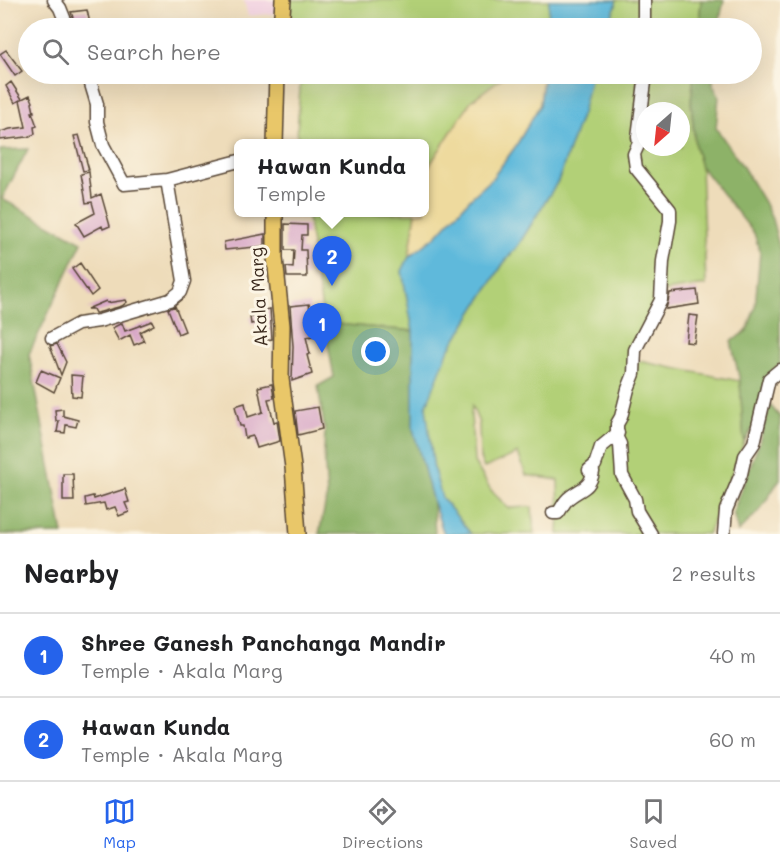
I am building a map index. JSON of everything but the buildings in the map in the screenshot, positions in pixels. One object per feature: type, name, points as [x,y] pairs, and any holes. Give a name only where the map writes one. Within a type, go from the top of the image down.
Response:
[{"type":"main road","points":[[282,18],[283,0]]},
{"type":"main road","points":[[274,139],[277,84]]},
{"type":"main road","name":"Akala Marg","points":[[275,217],[275,258],[282,326],[281,379],[293,467],[298,534]]},
{"type":"street","points":[[54,0],[64,18]]},
{"type":"street","points":[[644,0],[644,18]]},
{"type":"street","points":[[91,84],[97,104],[97,122],[103,146],[124,184],[167,180],[234,161]]},
{"type":"street","points":[[645,84],[639,143],[634,154],[634,162],[639,174],[670,210],[670,221],[663,261],[661,300],[656,314],[635,350],[634,374],[617,424],[617,438],[620,444],[622,475],[635,499],[637,511],[651,534]]},
{"type":"street","points":[[52,338],[78,324],[99,321],[170,300],[180,292],[184,281],[167,180]]},
{"type":"street","points":[[724,534],[726,510],[738,484],[745,456],[754,443],[770,380],[780,370]]},
{"type":"street","points":[[553,513],[558,513],[572,495],[591,482],[594,472],[589,470],[595,465],[601,447],[618,433]]},
{"type":"shaded area","points":[[244,0],[281,0],[281,13],[248,16]]},
{"type":"green space","points":[[286,0],[549,0],[548,18],[285,18]]},
{"type":"green space","points":[[616,0],[701,0],[700,18],[611,18]]},
{"type":"green space","points":[[701,0],[724,0],[720,18],[700,18]]},
{"type":"green space","points":[[300,84],[494,84],[471,101],[429,166],[429,139],[298,139]]},
{"type":"green space","points":[[589,84],[693,84],[691,101],[695,146],[701,167],[706,285],[658,292],[633,360],[740,381],[744,442],[708,534],[558,534],[558,480],[526,475],[518,453],[484,468],[480,458],[479,423],[472,406],[474,462],[491,490],[508,508],[532,507],[534,534],[471,534],[442,498],[434,470],[425,407],[448,351],[503,264],[519,244],[558,181],[582,113]]},
{"type":"green space","points":[[693,84],[713,84],[719,96],[716,128],[764,202],[772,219],[780,250],[780,364],[767,375],[754,426],[744,442],[740,381],[731,341],[747,331],[755,308],[760,252],[754,233],[701,167],[695,146],[691,101]]},
{"type":"green space","points":[[28,149],[2,199],[82,242],[29,354],[63,534],[0,534],[0,150]]},
{"type":"green space","points":[[308,217],[415,217],[409,257],[402,271],[413,331],[324,323]]},
{"type":"green space","points":[[324,323],[413,331],[413,429],[433,502],[435,534],[319,534],[327,496],[325,432],[318,386],[334,377]]},
{"type":"green space","points":[[770,405],[780,417],[780,479],[760,510],[738,532],[733,512],[759,443]]},
{"type":"sand","points":[[494,84],[542,84],[540,105],[516,146],[491,180],[436,236],[409,257],[415,217],[429,217],[429,166],[471,101]]},
{"type":"water","points":[[549,0],[616,0],[611,18],[548,18]]},
{"type":"water","points":[[543,84],[589,84],[582,113],[558,181],[448,351],[426,407],[434,470],[442,498],[471,534],[444,534],[413,429],[413,331],[402,271],[409,257],[436,236],[491,180],[516,146],[540,105]]},
{"type":"place","name":"Hawan Kunda","points":[[332,286]]},
{"type":"place","name":"Shree Ganesh Panchanga Mandir","points":[[322,353]]}]
